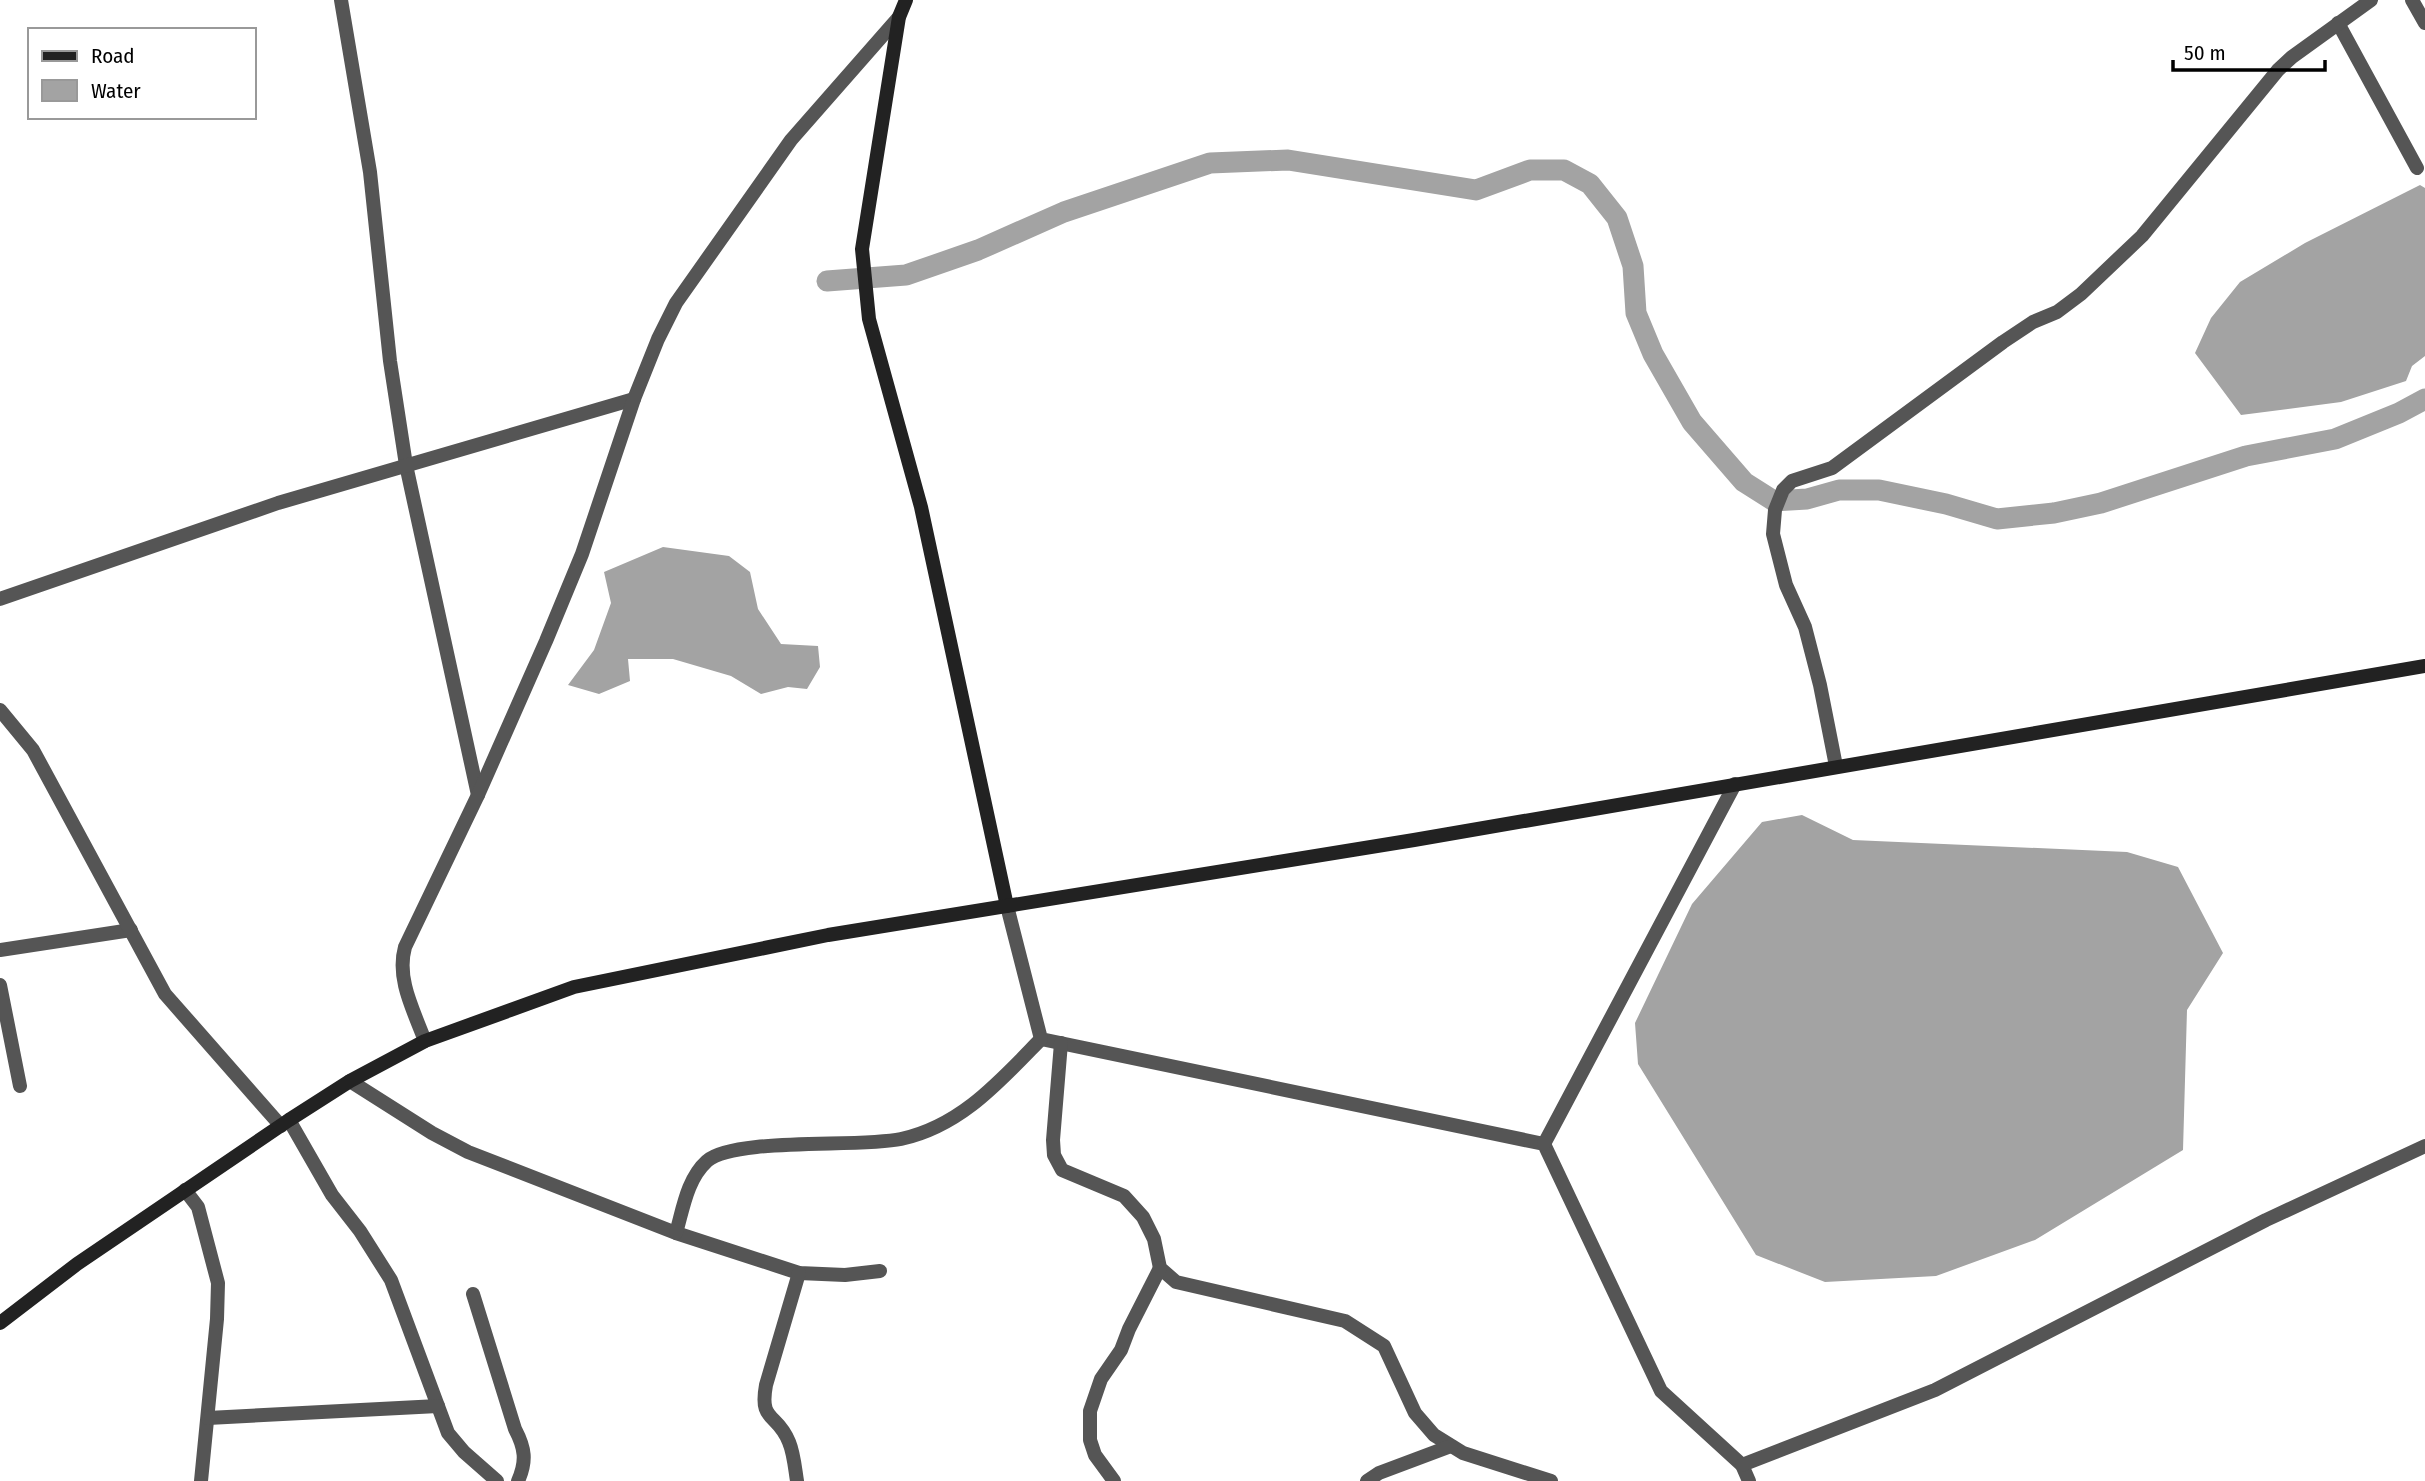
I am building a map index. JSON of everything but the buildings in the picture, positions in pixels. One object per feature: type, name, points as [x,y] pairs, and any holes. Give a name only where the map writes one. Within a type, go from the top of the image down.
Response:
[{"type":"main road","points":[[906,0],[898,17],[862,249],[869,319],[920,507],[1007,906]]},
{"type":"main road","points":[[0,1324],[77,1265],[350,1080],[425,1041],[574,987],[828,935],[1414,840],[2425,666]]},
{"type":"street","points":[[341,0],[370,172],[390,362],[406,465],[478,795]]},
{"type":"street","points":[[1836,766],[1820,685],[1805,628],[1786,585],[1773,534],[1775,510],[1783,490],[1792,481],[1832,467],[2003,342],[2034,322],[2057,312],[2081,294],[2142,236],[2277,70],[2371,0]]},
{"type":"street","points":[[2412,0],[2425,23]]},
{"type":"street","points":[[425,1041],[405,987],[401,962],[405,947],[516,713],[582,554],[634,399],[658,339],[676,303],[791,140],[898,17]]},
{"type":"street","points":[[2338,23],[2417,168]]},
{"type":"street","points":[[0,599],[278,503],[634,399]]},
{"type":"street","points":[[0,710],[33,750],[165,994],[285,1123],[332,1195],[360,1231],[391,1280],[448,1433],[464,1452],[497,1481]]},
{"type":"street","points":[[1544,1144],[1735,784]]},
{"type":"street","points":[[1007,906],[1041,1039]]},
{"type":"street","points":[[0,950],[131,930]]},
{"type":"street","points":[[0,985],[4,1028],[20,1086]]},
{"type":"street","points":[[1041,1039],[1544,1144]]},
{"type":"street","points":[[676,1233],[691,1181],[707,1160],[737,1149],[900,1140],[966,1112],[1041,1039]]},
{"type":"street","points":[[1061,1043],[1054,1156],[1062,1170],[1124,1196],[1134,1206],[1154,1239],[1160,1268],[1176,1282],[1345,1321],[1384,1346],[1415,1413],[1434,1435],[1462,1453],[1551,1481]]},
{"type":"street","points":[[350,1080],[432,1133],[468,1152],[676,1233],[799,1273],[845,1275],[880,1271]]},
{"type":"street","points":[[1544,1144],[1661,1391],[1742,1465],[1749,1481]]},
{"type":"street","points":[[1742,1465],[1935,1390],[2266,1220],[2425,1146]]},
{"type":"street","points":[[185,1190],[198,1207],[218,1283],[201,1481]]},
{"type":"street","points":[[1114,1481],[1095,1455],[1090,1440],[1090,1411],[1101,1379],[1121,1350],[1160,1268]]},
{"type":"street","points":[[797,1481],[790,1444],[779,1423],[766,1414],[763,1402],[799,1273]]},
{"type":"street","points":[[473,1294],[515,1429],[524,1447],[523,1470],[518,1481]]},
{"type":"street","points":[[208,1418],[438,1406]]},
{"type":"street","points":[[1367,1481],[1379,1473],[1451,1446]]},
{"type":"water","points":[[2420,185],[2425,188],[2425,356],[2412,366],[2406,381],[2341,402],[2241,415],[2195,353],[2211,318],[2240,282],[2305,243]]},
{"type":"water","points":[[663,547],[729,556],[750,572],[758,609],[781,644],[818,646],[820,667],[807,689],[788,687],[761,694],[731,676],[673,659],[628,659],[630,681],[599,694],[568,685],[594,650],[611,603],[604,572]]},
{"type":"water","points":[[1802,815],[1853,840],[2127,852],[2178,867],[2223,953],[2187,1010],[2183,1150],[2035,1240],[1936,1276],[1825,1282],[1756,1255],[1638,1064],[1635,1023],[1692,904],[1762,822]]},
{"type":"waterway","points":[[827,281],[906,275],[978,250],[1064,212],[1210,163],[1288,160],[1476,190],[1530,170],[1564,170],[1590,184],[1617,218],[1633,266],[1636,313],[1653,354],[1692,422],[1744,482],[1774,501],[1807,499],[1839,490],[1879,490],[1946,504],[1997,519],[2054,513],[2101,503],[2246,456],[2335,439],[2399,413],[2425,399]]}]
